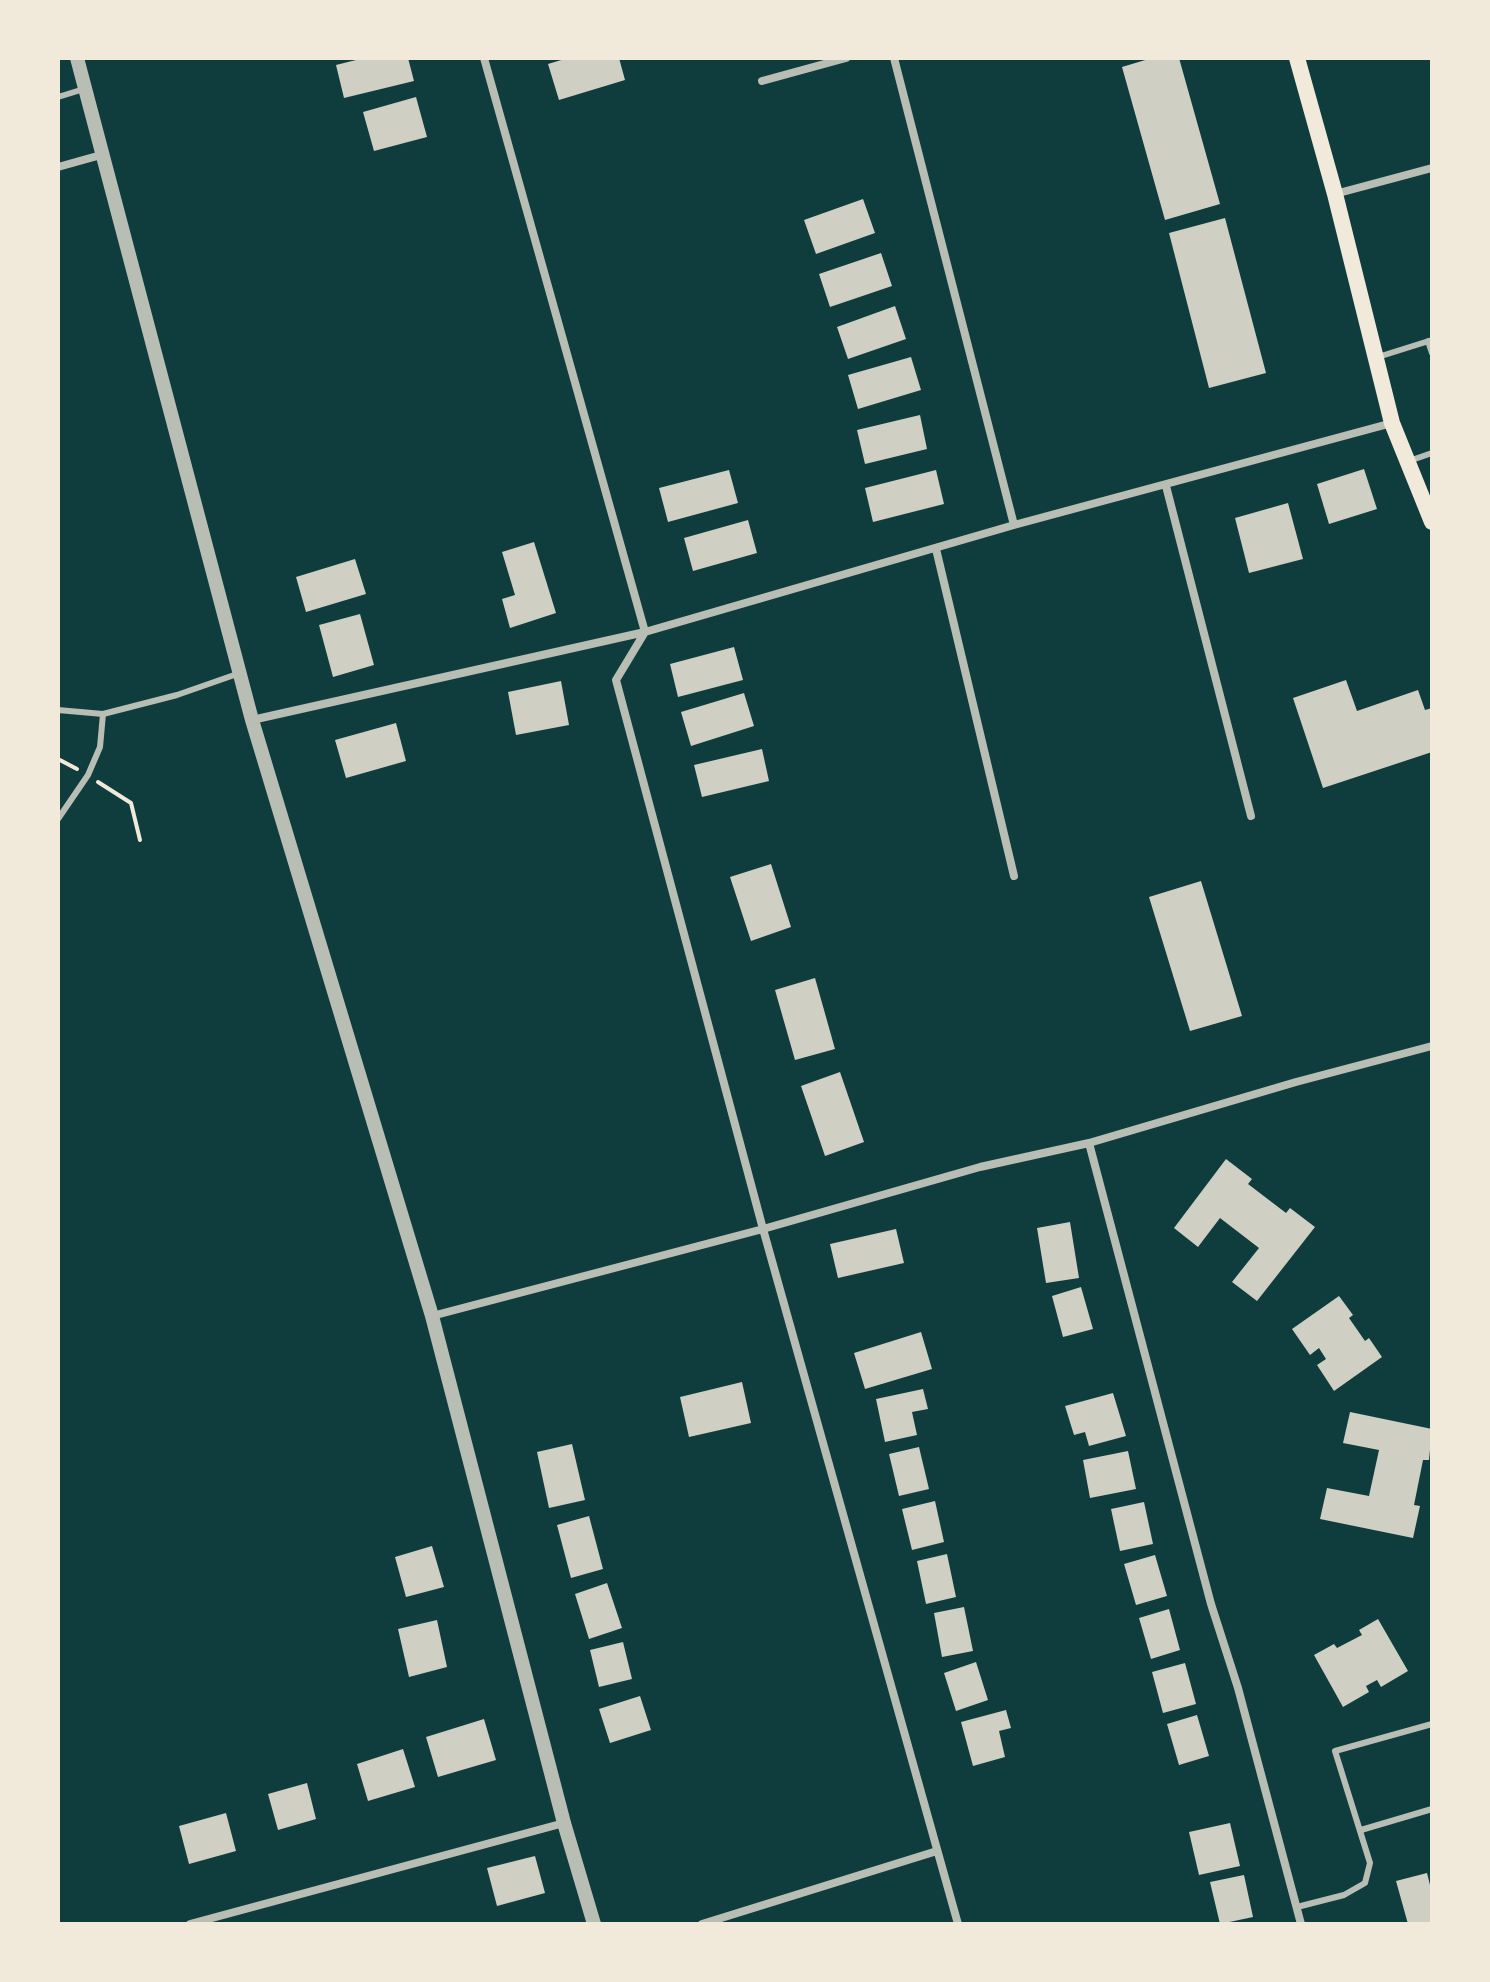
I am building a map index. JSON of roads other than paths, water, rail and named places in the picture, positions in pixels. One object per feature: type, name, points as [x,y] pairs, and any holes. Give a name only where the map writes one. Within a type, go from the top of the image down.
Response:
[{"type":"main road","points":[[1297,58],[1335,194],[1392,423],[1432,522]]},
{"type":"street","points":[[77,58],[252,720],[432,1316],[564,1823],[594,1924]]},
{"type":"street","points":[[484,58],[645,632],[616,680],[763,1229],[958,1924]]},
{"type":"street","points":[[762,81],[846,58]]},
{"type":"street","points":[[894,58],[1014,525]]},
{"type":"street","points":[[58,167],[101,155]]},
{"type":"street","points":[[1335,194],[1432,168]]},
{"type":"street","points":[[252,720],[645,632],[1014,525],[1392,423]]},
{"type":"street","points":[[1166,486],[1251,816]]},
{"type":"street","points":[[936,549],[1014,876]]},
{"type":"street","points":[[432,1316],[763,1229],[980,1167],[1089,1143],[1432,1046]]},
{"type":"street","points":[[1089,1143],[1211,1604],[1238,1688],[1301,1924]]},
{"type":"street","points":[[190,1924],[564,1823]]},
{"type":"street","points":[[702,1924],[937,1851]]},
{"type":"lane","points":[[58,97],[84,89]]},
{"type":"lane","points":[[1376,358],[1430,340],[1432,353]]},
{"type":"lane","points":[[1408,462],[1432,453]]},
{"type":"lane","points":[[58,710],[103,714],[177,695],[240,673]]},
{"type":"lane","points":[[58,819],[88,775],[100,747],[103,714]]},
{"type":"lane","points":[[1297,1907],[1344,1895],[1365,1883],[1370,1863],[1335,1751],[1432,1724]]},
{"type":"lane","points":[[1361,1830],[1432,1809]]}]
